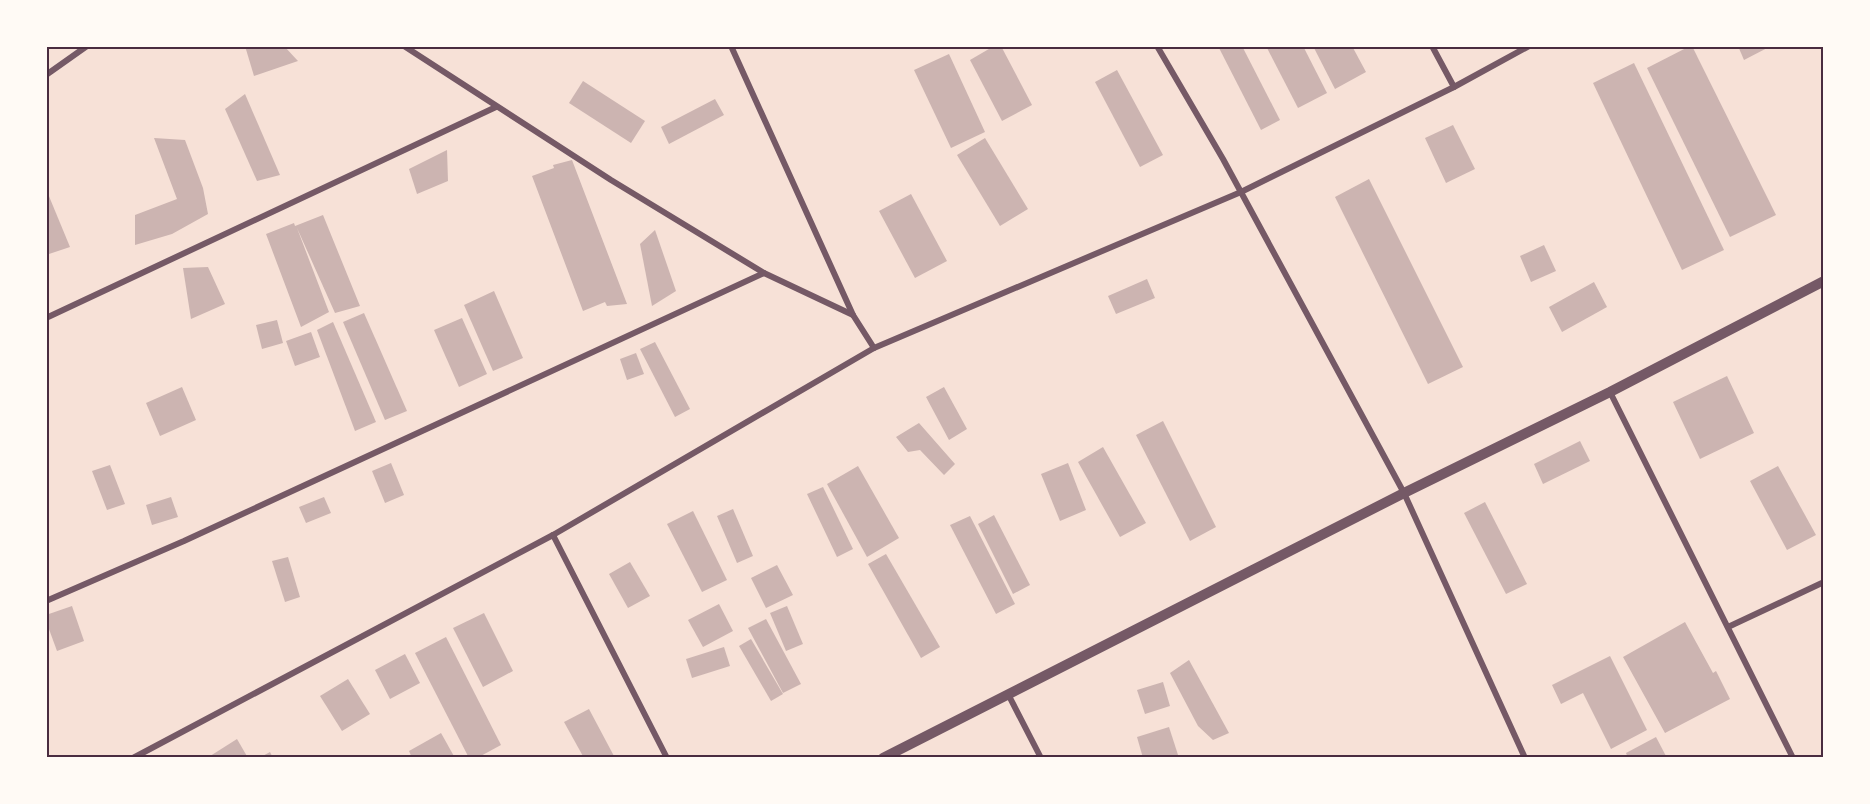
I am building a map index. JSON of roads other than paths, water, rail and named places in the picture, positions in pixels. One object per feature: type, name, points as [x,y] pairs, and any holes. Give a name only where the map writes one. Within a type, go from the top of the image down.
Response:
[{"type":"street","points":[[46,75],[87,46]]},
{"type":"street","points":[[404,46],[496,107],[764,273],[853,315]]},
{"type":"street","points":[[731,46],[853,315],[874,348]]},
{"type":"street","points":[[1157,46],[1241,192],[1404,493],[1525,758]]},
{"type":"street","points":[[1432,46],[1454,87]]},
{"type":"street","points":[[133,758],[553,535],[874,348],[1241,192],[1454,87],[1529,46]]},
{"type":"street","points":[[46,318],[496,107]]},
{"type":"street","points":[[46,601],[184,541],[764,273]]},
{"type":"street","points":[[883,758],[1404,493],[1610,392],[1824,281]]},
{"type":"street","points":[[1610,392],[1793,758]]},
{"type":"street","points":[[553,535],[667,758]]},
{"type":"street","points":[[1728,627],[1824,582]]},
{"type":"street","points":[[1008,694],[1041,758]]}]
